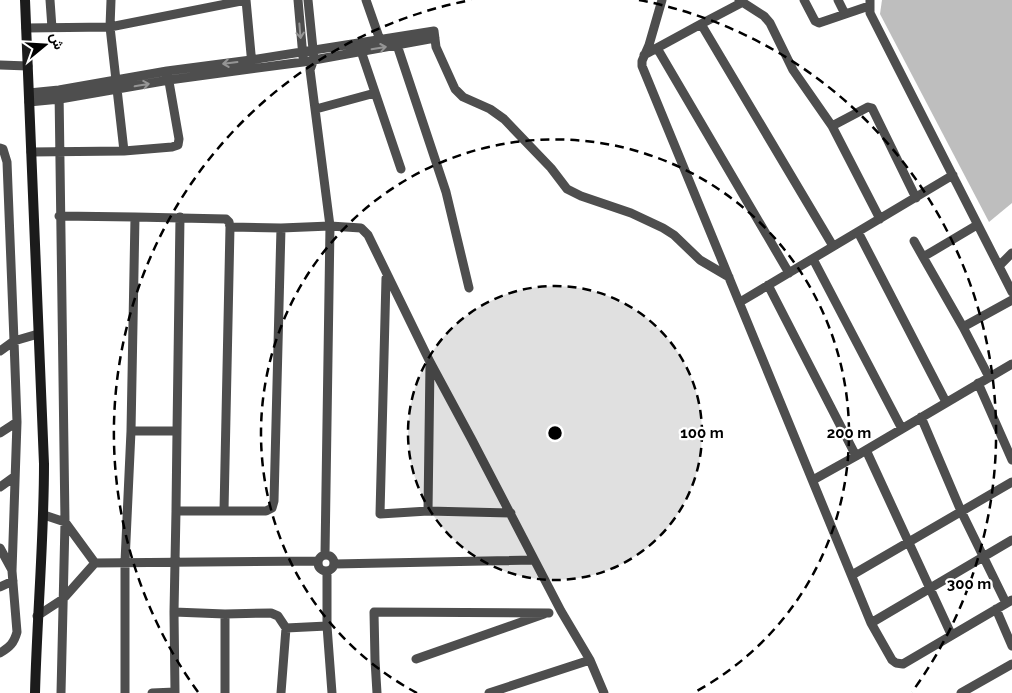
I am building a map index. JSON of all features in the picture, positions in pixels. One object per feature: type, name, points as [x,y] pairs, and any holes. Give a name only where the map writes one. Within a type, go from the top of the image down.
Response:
[{"type":"street","points":[[25,0],[44,464],[44,515],[34,693]]},
{"type":"street","points":[[50,0],[52,28]]},
{"type":"street","points":[[111,0],[110,27],[124,151]]},
{"type":"street","points":[[26,28],[110,27],[246,0],[252,65]]},
{"type":"street","points":[[298,0],[303,62],[310,70]]},
{"type":"street","points":[[308,0],[313,55],[310,70],[330,226],[325,554]]},
{"type":"street","points":[[366,0],[380,40]]},
{"type":"street","points":[[662,0],[642,66],[871,623],[892,660],[899,664],[903,664],[951,634],[1009,602],[983,557],[961,511],[921,417]]},
{"type":"street","points":[[804,0],[815,21],[819,23],[869,3],[870,13],[1012,292]]},
{"type":"street","points":[[838,0],[845,14]]},
{"type":"street","points":[[644,56],[740,1],[755,9],[767,19],[793,70],[832,126],[880,219]]},
{"type":"street","points":[[701,24],[833,246]]},
{"type":"street","points":[[59,95],[115,80],[167,71],[303,62],[313,55],[435,35],[436,47],[455,90],[463,97],[490,109],[504,119],[551,168],[567,189],[581,196],[630,212],[663,228],[674,235],[700,260],[729,278]]},
{"type":"street","points":[[359,47],[380,40],[396,41]]},
{"type":"street","points":[[396,41],[446,192],[469,288]]},
{"type":"street","points":[[359,47],[401,169]]},
{"type":"street","points":[[656,48],[789,272]]},
{"type":"street","points":[[29,97],[117,90],[252,65],[302,51],[313,55]]},
{"type":"street","points":[[0,65],[28,66]]},
{"type":"street","points":[[30,152],[124,151],[178,145],[179,139],[167,71]]},
{"type":"street","points":[[316,109],[375,93]]},
{"type":"street","points":[[59,95],[59,216],[65,522],[61,693]]},
{"type":"street","points":[[832,126],[868,107],[872,108],[916,198]]},
{"type":"street","points":[[0,148],[4,149],[6,155],[5,211],[14,341],[17,422],[12,571],[17,632],[14,642],[0,653]]},
{"type":"street","points":[[740,302],[953,176]]},
{"type":"street","points":[[59,216],[226,218],[230,227],[224,511]]},
{"type":"street","points":[[124,693],[125,562],[131,431],[136,217]]},
{"type":"street","points":[[152,693],[175,692],[174,562],[178,431],[180,217]]},
{"type":"street","points":[[923,257],[977,225]]},
{"type":"street","points":[[230,227],[281,228],[330,226],[361,228],[368,235],[430,362],[561,611],[590,660],[604,693]]},
{"type":"street","points":[[176,511],[266,511],[272,508],[274,501],[281,228]]},
{"type":"street","points":[[858,232],[946,402]]},
{"type":"street","points":[[914,241],[989,377]]},
{"type":"street","points":[[998,266],[1012,253]]},
{"type":"street","points":[[813,259],[902,429]]},
{"type":"street","points":[[386,274],[380,514],[428,511],[511,513]]},
{"type":"street","points":[[768,285],[856,456]]},
{"type":"street","points":[[963,327],[1012,300]]},
{"type":"street","points":[[0,351],[14,341],[38,334]]},
{"type":"street","points":[[428,511],[430,362]]},
{"type":"street","points":[[813,480],[1012,364]]},
{"type":"street","points":[[978,383],[1012,460]]},
{"type":"street","points":[[0,433],[17,422]]},
{"type":"street","points":[[131,431],[178,431]]},
{"type":"street","points":[[866,450],[951,634]]},
{"type":"street","points":[[0,487],[14,477]]},
{"type":"street","points":[[852,575],[1012,482]]},
{"type":"street","points":[[44,515],[65,522],[95,563]]},
{"type":"street","points":[[871,623],[1012,540]]},
{"type":"street","points":[[0,548],[12,571]]},
{"type":"street","points":[[325,554],[332,557],[334,564],[332,569],[327,571],[320,568],[318,561],[320,556],[325,554]]},
{"type":"street","points":[[334,564],[534,560]]},
{"type":"street","points":[[37,616],[63,599],[95,563],[318,561]]},
{"type":"street","points":[[327,571],[332,693]]},
{"type":"street","points":[[0,587],[13,581]]},
{"type":"street","points":[[996,609],[1012,646]]},
{"type":"street","points":[[416,659],[549,613],[561,611]]},
{"type":"street","points":[[174,612],[271,613],[278,616],[286,628],[281,693]]},
{"type":"street","points":[[377,693],[374,612],[549,613]]},
{"type":"street","points":[[225,693],[226,614]]},
{"type":"street","points":[[286,628],[328,626]]},
{"type":"street","points":[[489,693],[590,660]]},
{"type":"street","points":[[961,693],[1012,664]]},
{"type":"building","points":[[882,0],[1012,0],[1012,203],[989,222],[880,14]]}]
